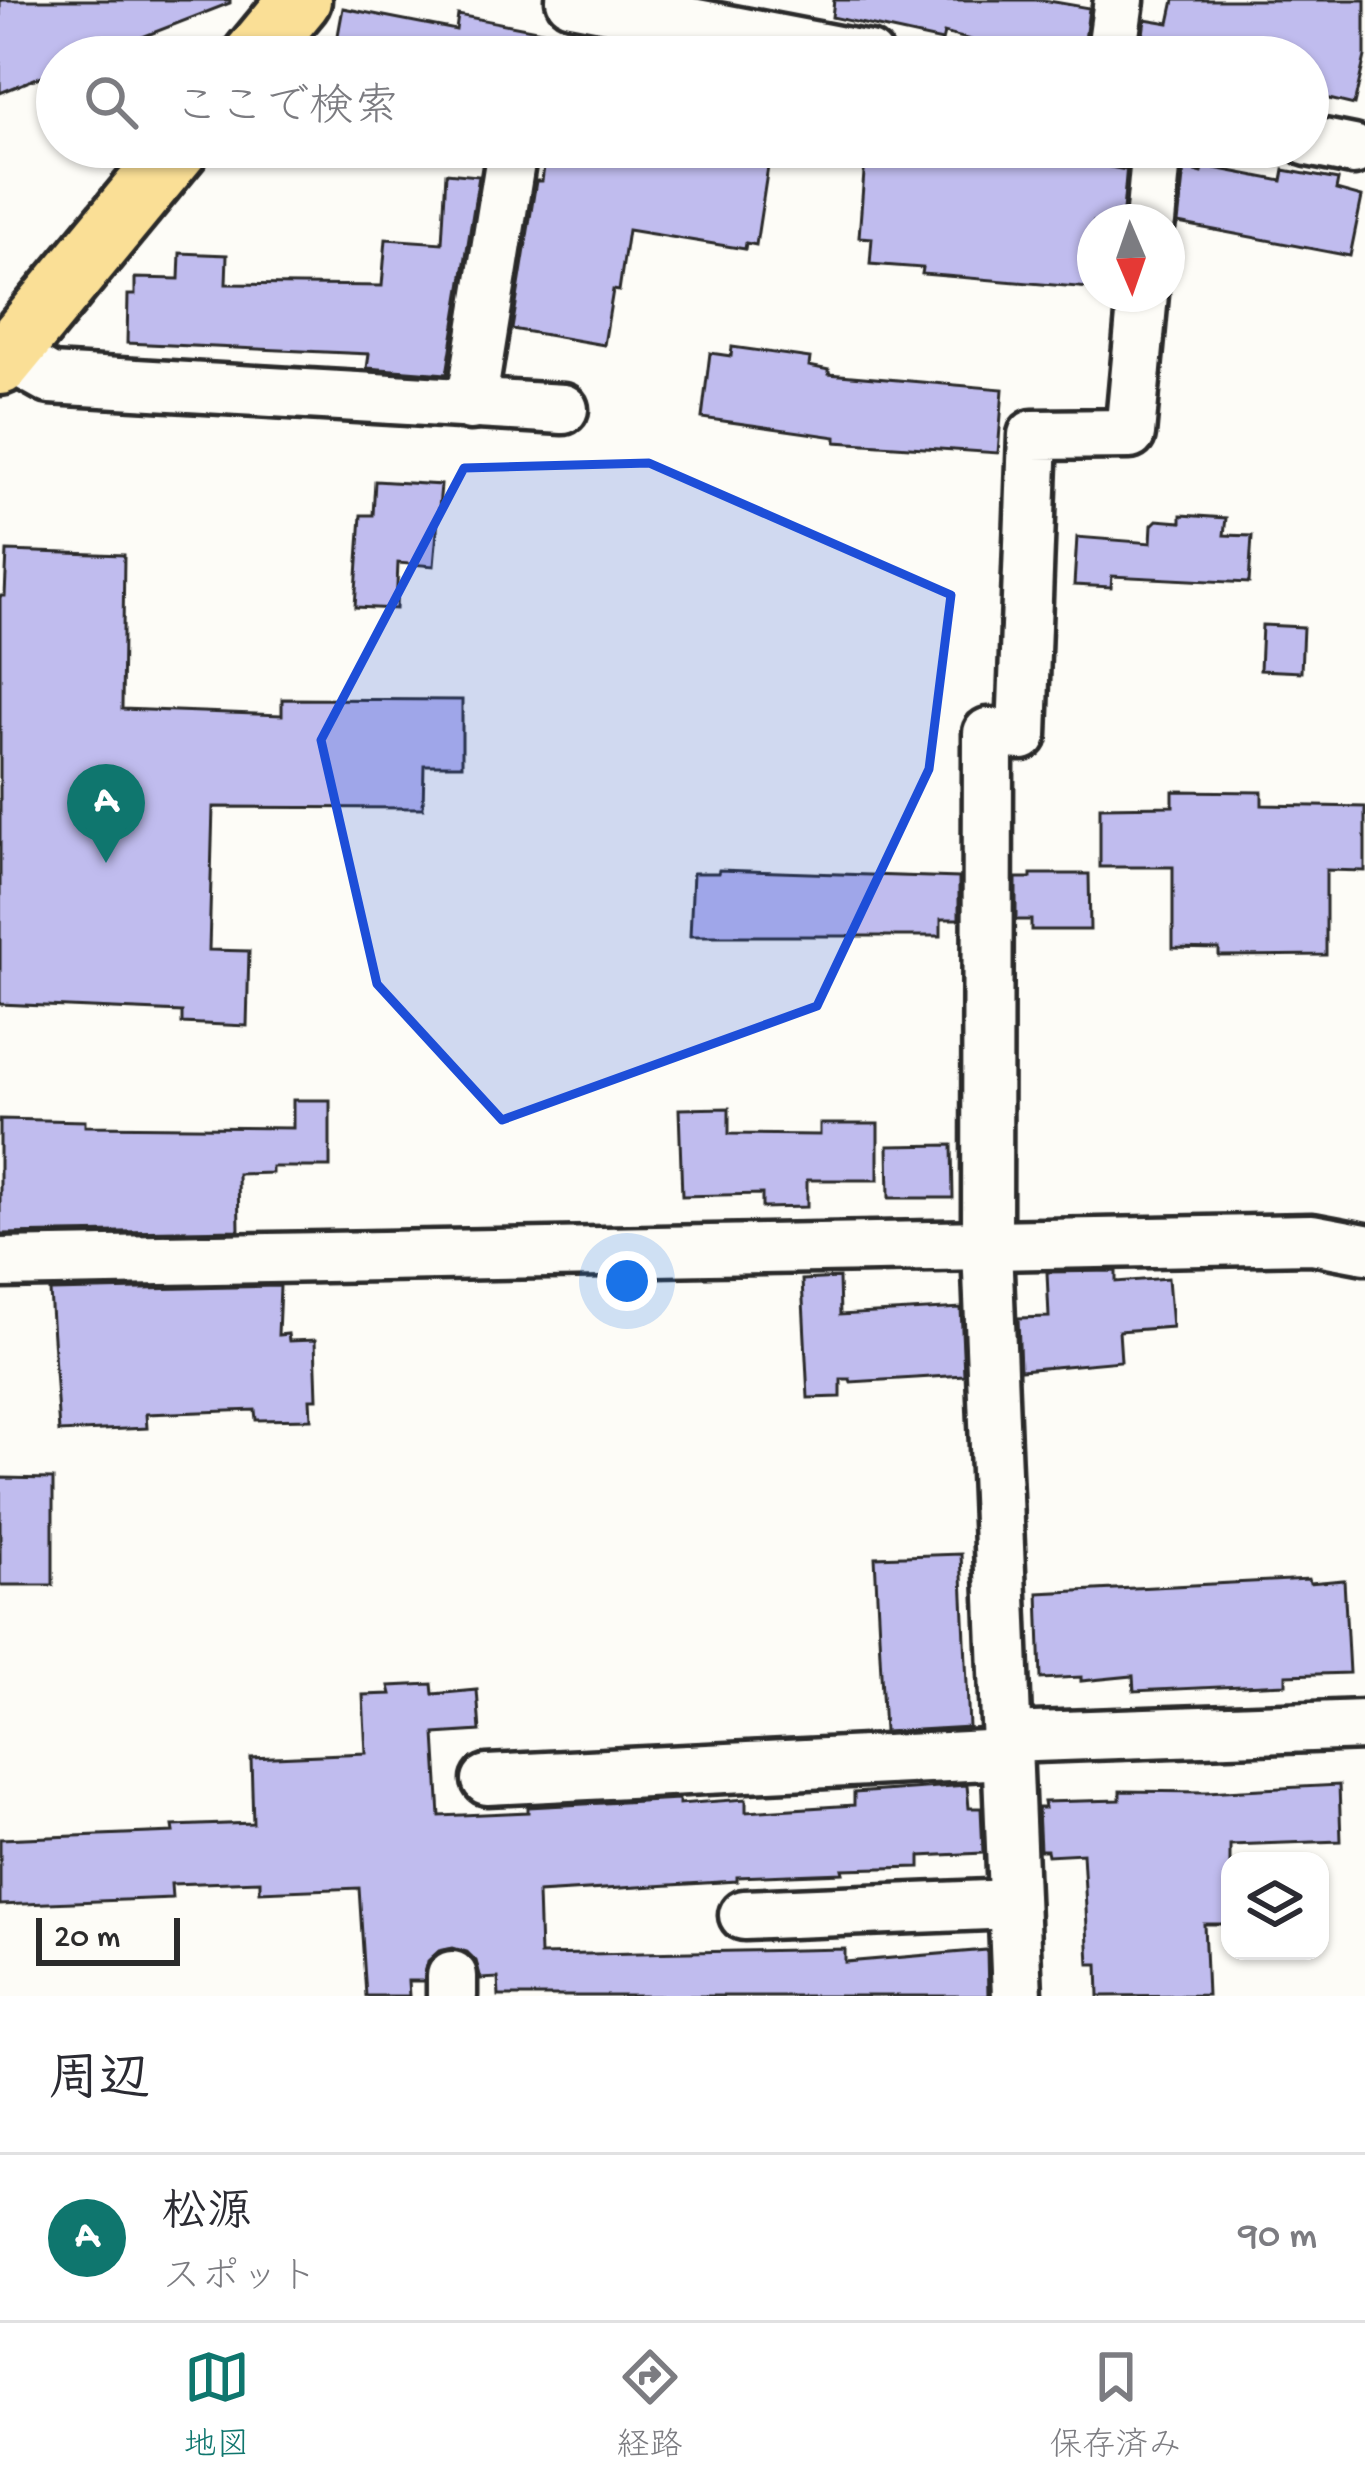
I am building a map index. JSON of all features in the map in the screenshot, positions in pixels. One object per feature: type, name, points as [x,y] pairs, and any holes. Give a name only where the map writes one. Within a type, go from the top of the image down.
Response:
[{"type":"main road","points":[[270,36],[300,0]]},
{"type":"main road","points":[[3,359],[162,168]]},
{"type":"street","points":[[571,0],[759,36]]},
{"type":"street","points":[[1114,36],[1119,0]]},
{"type":"street","points":[[470,405],[509,168]]},
{"type":"street","points":[[1152,204],[1155,168]]},
{"type":"street","points":[[1017,1996],[987,1247],[988,734],[1022,735],[1033,436],[1130,434],[1141,312]]},
{"type":"street","points":[[3,359],[50,379],[563,410]]},
{"type":"street","points":[[0,1263],[1312,1240],[1365,1249]]},
{"type":"street","points":[[487,1780],[1365,1725]]},
{"type":"street","points":[[744,1915],[1013,1904]]},
{"type":"highlighted area","points":[[649,463],[951,595],[929,769],[817,1006],[502,1120],[377,984],[321,740],[464,468]]},
{"type":"building","points":[[0,0],[230,0],[145,36],[36,36],[36,78],[0,93]]},
{"type":"building","points":[[834,0],[1043,0],[1089,8],[1086,36],[919,36],[832,17]]},
{"type":"building","points":[[1174,0],[1365,0],[1365,56],[1354,105],[1329,99],[1329,36],[1143,36],[1145,19],[1169,23]]},
{"type":"building","points":[[343,8],[456,30],[458,15],[568,36],[338,36]]},
{"type":"building","points":[[544,168],[768,168],[756,245],[746,243],[745,249],[628,230],[619,291],[613,290],[604,345],[512,329],[536,181],[542,181]]},
{"type":"building","points":[[864,168],[1127,168],[1124,204],[1077,204],[1077,287],[922,274],[923,268],[870,264],[872,238],[859,237]]},
{"type":"building","points":[[1184,168],[1202,173],[1203,168],[1214,168],[1282,181],[1284,170],[1338,180],[1336,190],[1362,197],[1350,256],[1185,224],[1185,204],[1180,204]]},
{"type":"building","points":[[446,173],[479,176],[447,374],[367,368],[369,354],[127,343],[128,295],[135,295],[135,278],[179,279],[180,253],[227,255],[226,284],[382,286],[386,239],[442,243]]},
{"type":"building","points":[[732,347],[810,358],[809,366],[829,370],[829,374],[1003,389],[998,453],[836,442],[836,437],[702,418],[710,353],[731,356]]},
{"type":"building","points":[[375,481],[441,485],[434,566],[398,563],[396,609],[355,607],[361,515],[373,515]]},
{"type":"building","points":[[1181,515],[1226,518],[1224,535],[1252,536],[1249,583],[1112,576],[1111,587],[1074,585],[1077,537],[1151,543],[1157,520],[1181,522]]},
{"type":"building","points":[[7,551],[124,555],[122,709],[282,715],[282,699],[462,700],[462,765],[424,765],[423,808],[213,807],[209,950],[249,951],[247,1026],[182,1023],[182,1012],[0,1004],[0,596],[5,596]]},
{"type":"building","points":[[1262,625],[1303,627],[1301,672],[1260,670]]},
{"type":"building","points":[[1173,791],[1262,792],[1262,805],[1365,807],[1365,871],[1326,870],[1326,955],[1219,956],[1219,949],[1173,948],[1173,867],[1100,867],[1100,807],[1173,806]]},
{"type":"building","points":[[693,873],[959,878],[959,919],[941,919],[941,936],[690,936]]},
{"type":"building","points":[[1031,874],[1089,874],[1090,930],[1031,930],[1031,920],[1016,920],[1016,878],[1031,878]]},
{"type":"building","points":[[293,1100],[330,1100],[330,1167],[272,1167],[272,1173],[238,1174],[239,1230],[0,1234],[0,1119],[85,1121],[85,1126],[293,1128]]},
{"type":"building","points":[[729,1108],[729,1134],[820,1135],[820,1124],[878,1124],[878,1180],[807,1180],[807,1207],[762,1208],[762,1194],[682,1196],[679,1109]]},
{"type":"building","points":[[952,1145],[953,1198],[889,1198],[888,1146]]},
{"type":"building","points":[[1116,1271],[1116,1282],[1168,1278],[1172,1327],[1119,1331],[1121,1361],[1020,1370],[1018,1318],[1049,1317],[1047,1272]]},
{"type":"building","points":[[839,1278],[840,1315],[961,1308],[964,1375],[841,1379],[841,1397],[808,1398],[802,1280]]},
{"type":"building","points":[[280,1286],[278,1335],[288,1334],[289,1341],[315,1340],[317,1399],[310,1399],[311,1419],[256,1420],[255,1410],[146,1414],[147,1428],[59,1432],[50,1291]]},
{"type":"building","points":[[0,1478],[53,1479],[53,1585],[0,1585]]},
{"type":"building","points":[[961,1554],[969,1727],[884,1732],[875,1557]]},
{"type":"building","points":[[1309,1579],[1310,1583],[1344,1580],[1349,1673],[1286,1675],[1286,1684],[1134,1691],[1133,1676],[1041,1679],[1038,1593]]},
{"type":"building","points":[[432,1684],[433,1694],[477,1690],[480,1731],[435,1734],[440,1816],[679,1799],[679,1804],[746,1799],[746,1812],[854,1805],[854,1793],[967,1785],[969,1808],[981,1808],[983,1853],[920,1856],[920,1867],[538,1893],[540,1955],[845,1949],[845,1962],[987,1950],[988,1996],[499,1996],[498,1978],[481,1979],[476,1961],[453,1948],[439,1951],[428,1961],[424,1981],[408,1981],[409,1996],[366,1996],[359,1888],[260,1892],[260,1881],[171,1884],[172,1898],[0,1905],[0,1839],[174,1832],[173,1826],[253,1823],[251,1758],[366,1753],[363,1695],[391,1694],[389,1686]]},
{"type":"building","points":[[1339,1785],[1341,1841],[1230,1845],[1230,1852],[1221,1852],[1221,1924],[1204,1924],[1207,1995],[1099,1996],[1098,1964],[1089,1964],[1083,1853],[1048,1855],[1047,1850],[1040,1850],[1038,1808],[1045,1808],[1044,1802],[1120,1800],[1120,1791]]},
{"type":"place","name":"松源","points":[[106,863]]}]
